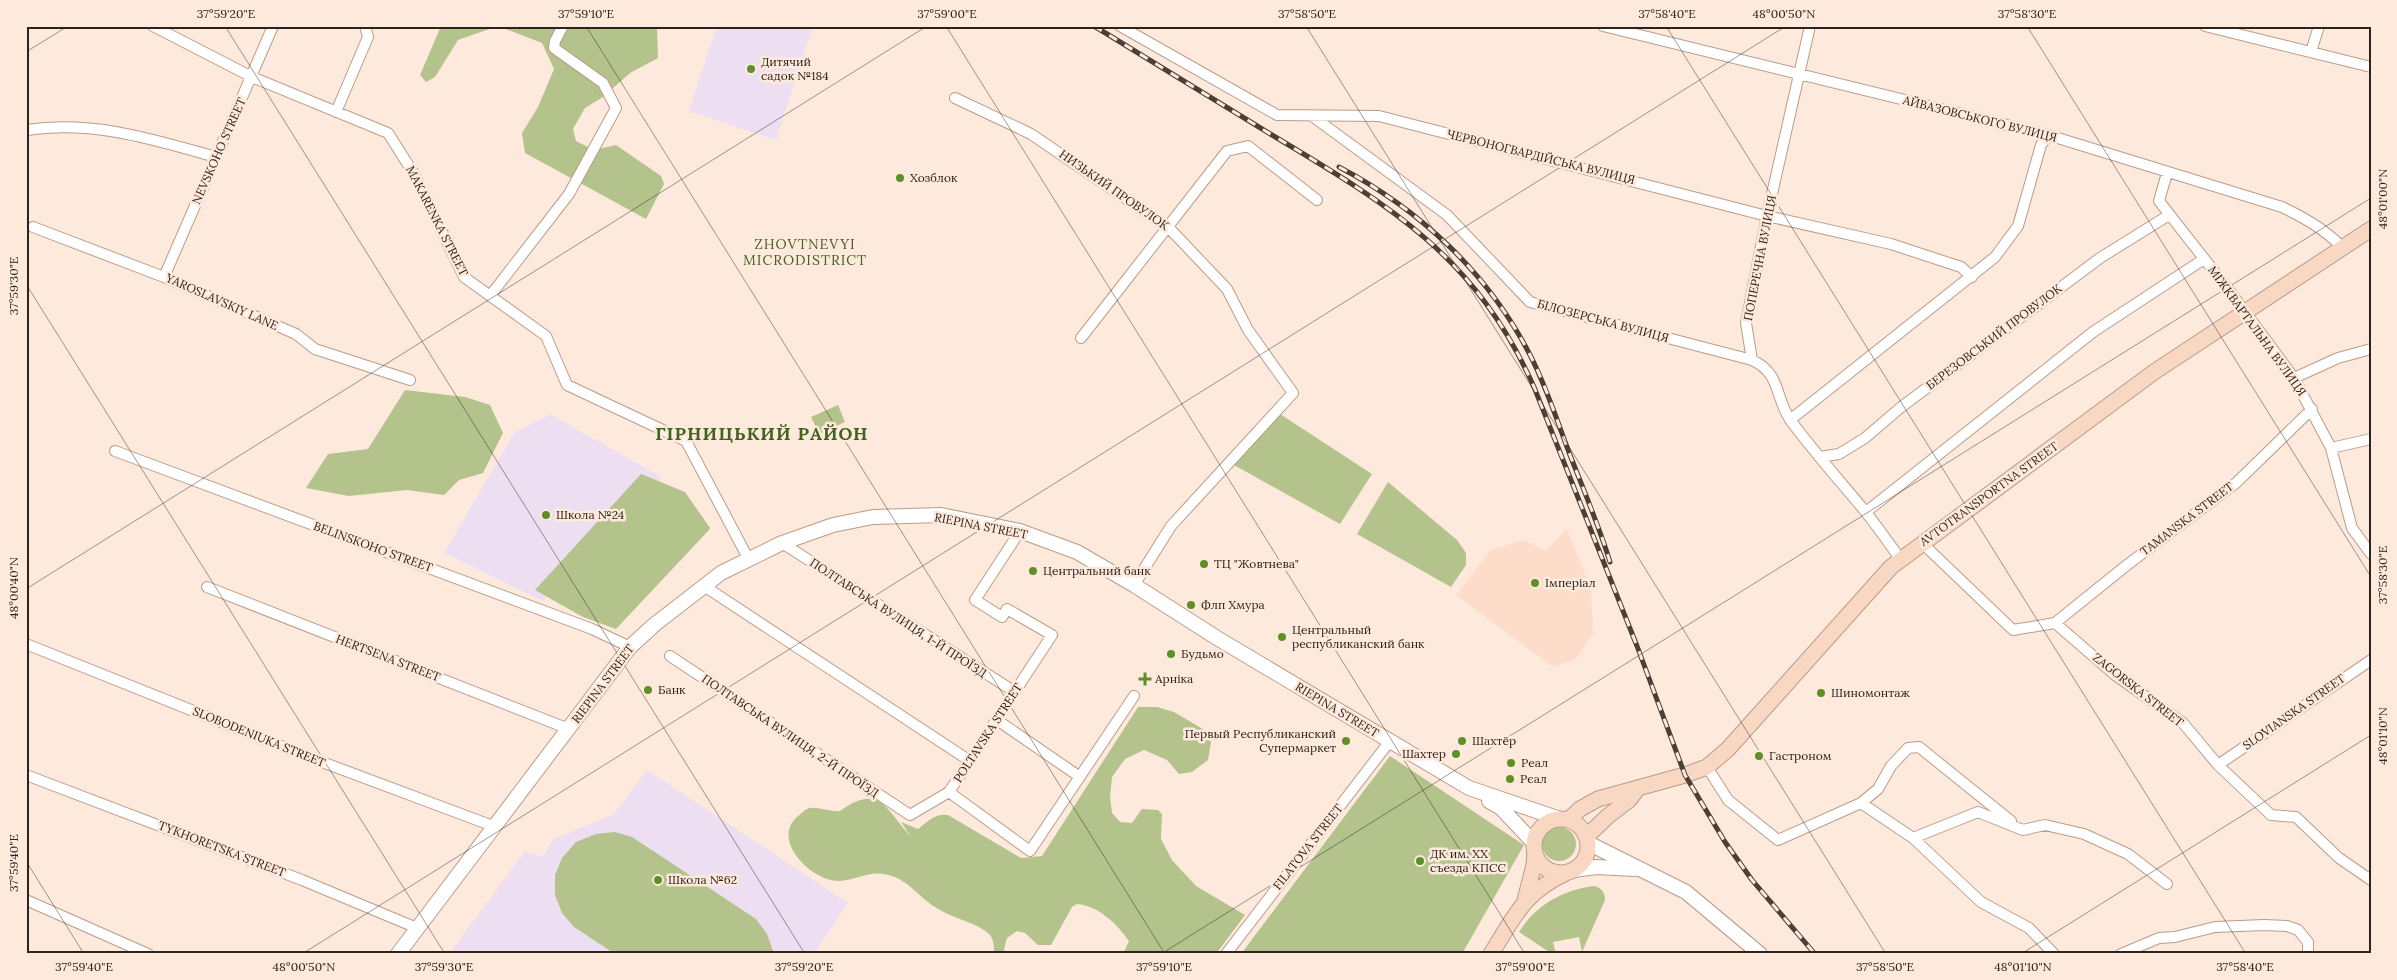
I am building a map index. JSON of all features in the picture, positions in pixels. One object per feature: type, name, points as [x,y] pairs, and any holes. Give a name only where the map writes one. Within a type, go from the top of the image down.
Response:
[{"type":"main road","name":"AVTOTRANSPORTNA STREET","points":[[1564,819],[1598,799],[1708,767],[1728,749],[1891,567],[2154,372],[2371,229]]},
{"type":"main road","points":[[1491,954],[1525,900],[1537,889],[1570,872],[1585,859],[1587,840],[1608,816],[1629,800],[1638,788]]},
{"type":"main road","points":[[1525,900],[1534,865],[1534,848],[1538,831],[1548,823],[1564,819],[1578,824],[1587,840]]},
{"type":"main road","points":[[1534,848],[1541,864],[1552,872],[1570,872]]},
{"type":"street","name":"MAKARENKA STREET","points":[[153,26],[252,77],[388,134],[414,174],[464,277],[546,336],[567,385],[686,441],[748,558]]},
{"type":"street","name":"NEVSKOHO STREET","points":[[164,277],[273,26]]},
{"type":"street","points":[[336,112],[368,37],[365,26]]},
{"type":"street","points":[[490,296],[569,194],[616,108],[603,83],[554,48],[555,41],[563,26]]},
{"type":"street","name":"ЧЕРВОНОГВАРДІЙСЬКА ВУЛИЦЯ","points":[[1120,26],[1277,115],[1379,116],[1767,216],[1891,244],[1961,267],[1972,277]]},
{"type":"street","name":"АЙВАЗОВСЬКОГО ВУЛИЦЯ","points":[[1603,26],[1799,76],[2048,135],[2282,207],[2307,219],[2327,233],[2342,248]]},
{"type":"street","name":"ПОПЕРЕЧНА ВУЛИЦЯ","points":[[1752,360],[1746,323],[1767,216],[1810,26]]},
{"type":"street","points":[[2206,26],[2371,67]]},
{"type":"street","points":[[2311,52],[2319,26]]},
{"type":"street","name":"НИЗЬКИЙ ПРОВУЛОК","points":[[955,98],[1031,134],[1168,227],[1228,289],[1248,330],[1293,393],[1171,526],[1134,585]]},
{"type":"street","name":"БІЛОЗЕРСЬКА ВУЛИЦЯ","points":[[1312,116],[1447,215],[1530,302],[1752,360]]},
{"type":"street","points":[[26,130],[51,127],[89,128],[131,133],[216,157]]},
{"type":"street","points":[[1790,420],[1995,257],[2018,226],[2041,145],[2048,135]]},
{"type":"street","points":[[1081,338],[1227,151],[1248,146],[1317,200]]},
{"type":"street","name":"МІЖКВАРТАЛЬНА ВУЛИЦЯ","points":[[2167,173],[2159,201],[2245,311],[2294,378],[2331,448],[2352,528],[2369,550]]},
{"type":"street","name":"БЕРЕЗОВСЬКИЙ ПРОВУЛОК","points":[[1820,457],[1839,454],[1865,438],[1900,408],[2100,258],[2169,215]]},
{"type":"street","name":"YAROSLAVSKIY LANE","points":[[33,227],[164,277],[296,334],[315,349],[410,380]]},
{"type":"street","points":[[1866,512],[2093,332],[2204,259]]},
{"type":"street","points":[[2294,378],[2338,358],[2371,349]]},
{"type":"street","points":[[1752,360],[1765,366],[1776,381],[1779,399],[1790,420],[1866,512],[1901,560]]},
{"type":"street","name":"TAMANSKA STREET","points":[[2055,623],[2127,565],[2236,483],[2312,409]]},
{"type":"street","points":[[2331,448],[2371,439]]},
{"type":"street","name":"BELINSKOHO STREET","points":[[115,451],[592,629],[630,647]]},
{"type":"street","name":"RIEPINA STREET","points":[[398,954],[630,647],[654,625],[704,586],[748,558],[782,543],[833,525],[873,517],[941,515],[1020,531],[1077,552],[1134,585],[1216,638],[1469,788],[1564,819]]},
{"type":"street","name":"POLTAVSKA STREET","points":[[910,815],[949,792],[1052,635],[1007,609],[1002,617],[976,600],[1020,531]]},
{"type":"street","name":"ПОЛТАВСЬКА ВУЛИЦЯ, 1-Й ПРОЇЗД","points":[[782,543],[1015,692]]},
{"type":"street","points":[[1922,543],[2013,630],[2055,623]]},
{"type":"street","points":[[704,586],[970,761]]},
{"type":"street","name":"HERTSENA STREET","points":[[207,587],[569,729]]},
{"type":"street","name":"ZAGORSKA STREET","points":[[2055,623],[2115,675],[2183,723],[2218,765],[2271,815],[2296,817],[2340,858],[2371,880]]},
{"type":"street","name":"SLOBODENIUKA STREET","points":[[26,644],[306,756],[494,826]]},
{"type":"street","name":"ПОЛТАВСЬКА ВУЛИЦЯ, 2-Й ПРОЇЗД","points":[[670,656],[910,815]]},
{"type":"street","name":"SLOVIANSKA STREET","points":[[2218,765],[2371,660]]},
{"type":"street","points":[[949,792],[1030,851],[1134,696]]},
{"type":"street","points":[[996,720],[1080,777]]},
{"type":"street","name":"FILATOVA STREET","points":[[1226,954],[1390,741]]},
{"type":"street","points":[[1708,767],[1728,800],[1778,840],[1861,802],[1878,790],[1891,766],[1908,748],[1919,747],[2023,830]]},
{"type":"street","name":"TYKHORETSKA STREET","points":[[26,774],[302,880],[417,928]]},
{"type":"street","points":[[1469,788],[1502,808],[1534,848]]},
{"type":"street","points":[[1861,802],[1913,838],[1981,902],[2029,928],[2054,954]]},
{"type":"street","points":[[1913,838],[1978,812],[2023,830],[2045,824],[2084,834],[2128,854],[2167,884]]},
{"type":"street","points":[[1587,840],[1686,892],[1760,954]]},
{"type":"street","points":[[1570,872],[1596,866],[1646,871]]},
{"type":"street","points":[[26,900],[148,954]]},
{"type":"street","points":[[2121,954],[2159,938],[2175,937],[2215,927],[2264,925],[2287,926],[2298,930],[2308,942],[2308,954]]},
{"type":"shaded area","name":"Дитячий садок №184","points":[[717,26],[813,26],[776,140],[689,111]]},
{"type":"shaded area","name":"Школа №24","points":[[550,414],[661,477],[543,601],[444,553],[515,432]]},
{"type":"shaded area","points":[[1567,529],[1591,589],[1593,634],[1576,659],[1553,667],[1456,595],[1490,550],[1524,540],[1546,551]]},
{"type":"shaded area","name":"Школа №62","points":[[647,770],[848,903],[814,954],[449,954],[525,851],[542,857],[554,839],[614,814]]},
{"type":"green space","points":[[441,26],[498,26],[458,40],[435,77],[426,82],[420,75]]},
{"type":"green space","points":[[498,26],[657,26],[658,58],[630,73],[603,97],[585,108],[573,129],[576,141],[594,150],[616,145],[661,176],[664,184],[646,219],[525,153],[522,133],[538,107],[554,69],[542,43]]},
{"type":"green space","points":[[405,390],[465,397],[490,405],[503,433],[483,473],[459,480],[444,495],[407,490],[349,496],[306,488],[328,454],[368,449]]},
{"type":"green space","points":[[838,405],[845,422],[819,434],[811,417]]},
{"type":"green space","points":[[1280,414],[1372,474],[1340,524],[1234,465]]},
{"type":"green space","points":[[641,474],[685,492],[710,528],[709,530],[616,629],[583,617],[535,590]]},
{"type":"green space","points":[[1388,482],[1457,540],[1466,553],[1466,565],[1451,587],[1357,534]]},
{"type":"green space","points":[[1138,707],[1157,707],[1174,712],[1206,731],[1211,742],[1208,760],[1192,772],[1179,774],[1167,760],[1144,750],[1125,759],[1112,777],[1110,797],[1112,813],[1120,822],[1132,823],[1142,809],[1158,810],[1162,814],[1161,839],[1172,860],[1196,886],[1245,915],[1216,954],[1123,954],[1129,941],[1119,928],[1093,908],[1077,904],[1072,907],[1051,945],[1038,945],[1025,933],[1017,931],[1007,938],[1003,954],[994,954],[993,940],[983,929],[940,910],[899,879],[883,874],[869,874],[842,881],[827,879],[818,875],[802,862],[790,844],[788,835],[790,826],[806,809],[840,811],[864,799],[873,799],[887,809],[911,837],[901,822],[918,829],[935,816],[948,815],[1021,858],[1042,856]]},
{"type":"green space","points":[[1390,756],[1524,845],[1462,954],[1241,954]]},
{"type":"green space","points":[[1559,827],[1566,828],[1571,832],[1575,837],[1575,851],[1571,856],[1566,860],[1559,861],[1552,860],[1547,856],[1543,851],[1542,844],[1543,837],[1547,832],[1552,828]]},
{"type":"green space","points":[[615,832],[632,837],[756,919],[767,934],[774,954],[615,954],[574,927],[562,913],[555,895],[555,875],[562,858],[576,842],[596,834]]},
{"type":"green space","points":[[1593,886],[1602,890],[1605,900],[1582,952],[1579,937],[1553,942],[1556,954],[1552,954],[1519,932],[1533,914],[1550,901],[1570,891]]},
{"type":"railway","points":[[1094,26],[1354,185],[1391,211],[1425,238],[1456,268],[1485,302],[1511,341],[1534,387],[1637,646],[1685,775],[1725,842],[1752,880],[1815,954]]},
{"type":"railway","points":[[1339,167],[1397,202],[1448,245],[1472,270],[1512,323],[1529,353],[1546,390],[1610,562]]},
{"type":"place","name":"Дитячий садок №184","points":[[751,69]]},
{"type":"place","name":"Хозблок","points":[[900,178]]},
{"type":"place","name":"Школа №24","points":[[546,515]]},
{"type":"place","name":"ТЦ \"Жовтнева\"","points":[[1204,564]]},
{"type":"place","name":"Центральний банк","points":[[1033,571]]},
{"type":"place","name":"Імперіал","points":[[1535,583]]},
{"type":"place","name":"Флп Хмура","points":[[1191,605]]},
{"type":"place","name":"Центральный республиканский банк","points":[[1282,637]]},
{"type":"place","name":"Будьмо","points":[[1171,654]]},
{"type":"place","name":"Арніка","points":[[1145,679]]},
{"type":"place","name":"Банк","points":[[648,690]]},
{"type":"place","name":"Шиномонтаж","points":[[1821,693]]},
{"type":"place","name":"Первый Республиканский Супермаркет","points":[[1346,741]]},
{"type":"place","name":"Шахтёр","points":[[1462,741]]},
{"type":"place","name":"Шахтер","points":[[1456,754]]},
{"type":"place","name":"Гастроном","points":[[1759,756]]},
{"type":"place","name":"Реал","points":[[1511,763]]},
{"type":"place","name":"Рєал","points":[[1510,779]]},
{"type":"place","name":"ДК им. XX съезда КПСС","points":[[1420,861]]},
{"type":"place","name":"Школа №62","points":[[658,880]]},
{"type":"district","name":"ZHOVTNEVYI MICRODISTRICT","points":[[805,252]]},
{"type":"district","name":"ГІРНИЦЬКИЙ РАЙОН","points":[[762,434]]}]
